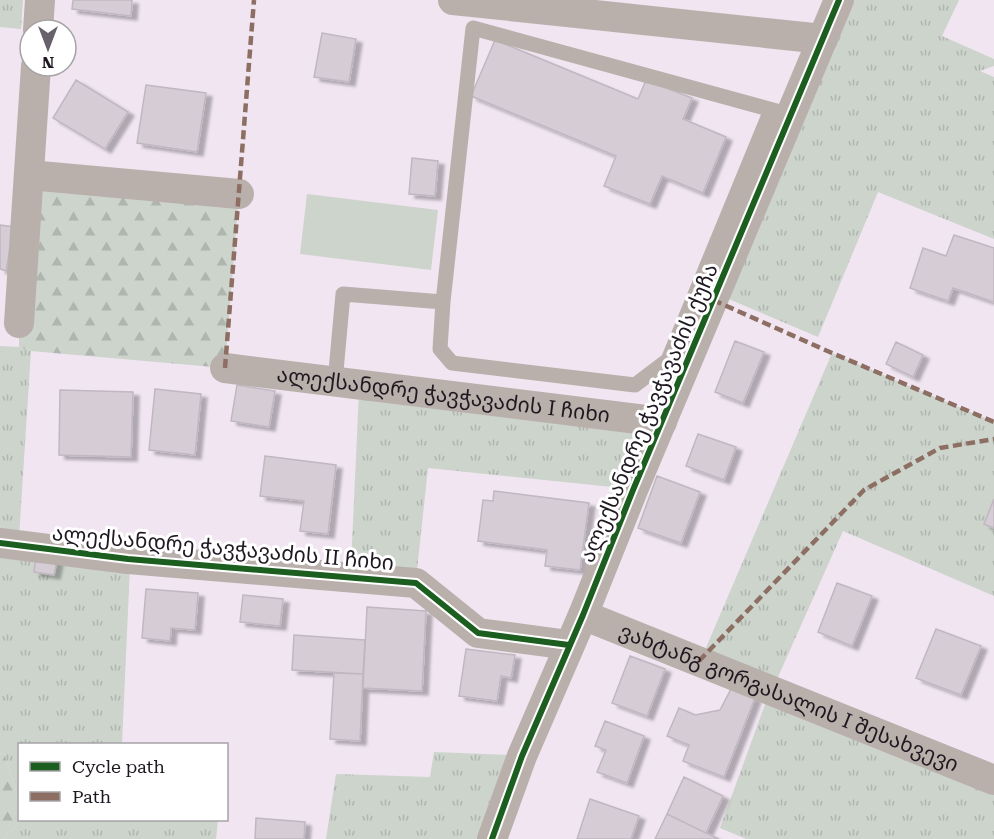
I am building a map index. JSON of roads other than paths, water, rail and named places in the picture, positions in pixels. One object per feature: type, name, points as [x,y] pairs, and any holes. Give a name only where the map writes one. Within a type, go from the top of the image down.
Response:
[{"type":"street","points":[[39,18],[40,0]]},
{"type":"street","points":[[453,0],[823,39]]},
{"type":"street","name":"ალექსანდრე ჭავჭავაძის ქუჩა","points":[[492,839],[522,756],[662,422],[781,113],[823,39],[839,0]]},
{"type":"street","points":[[19,323],[35,78]]},
{"type":"street","points":[[29,175],[239,194]]},
{"type":"street","name":"ალექსანდრე ჭავჭავაძის I ჩიხი","points":[[225,368],[662,422]]},
{"type":"street","name":"ალექსანდრე ჭავჭავაძის II ჩიხი","points":[[0,543],[128,559],[416,583],[478,633],[569,645]]},
{"type":"street","name":"ვახტანგ გორგასალის I შესახვევი","points":[[583,615],[994,780]]},
{"type":"lane","points":[[473,28],[781,113],[668,360],[635,385],[452,363],[440,348],[443,302],[473,28]]},
{"type":"lane","points":[[335,382],[343,294],[443,302]]}]
